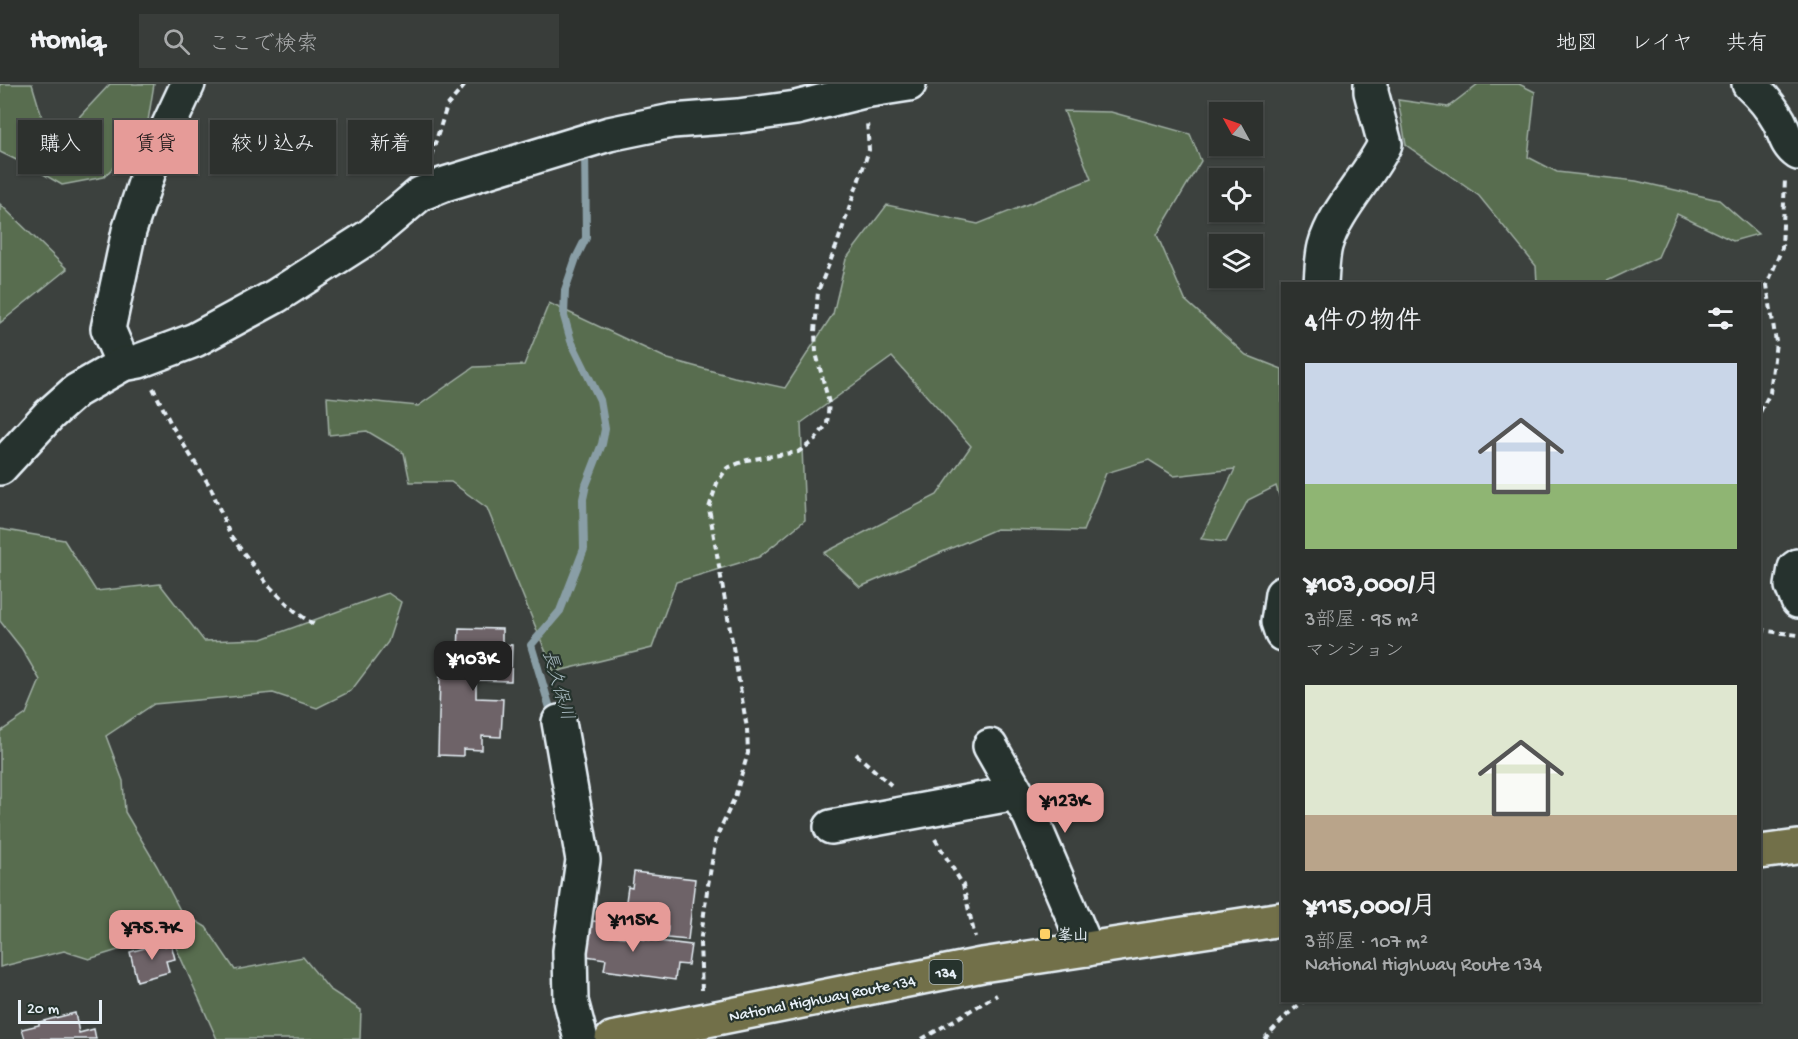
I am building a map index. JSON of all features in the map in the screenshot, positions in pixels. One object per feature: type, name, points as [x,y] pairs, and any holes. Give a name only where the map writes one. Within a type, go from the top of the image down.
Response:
[{"type":"highway","points":[[1761,852],[1798,847]]},
{"type":"highway","name":"National Highway Route 134","points":[[612,1039],[982,965],[1281,919]]},
{"type":"street","points":[[131,362],[108,329],[129,231],[153,159],[188,84]]},
{"type":"street","points":[[0,468],[49,415],[76,391],[131,362],[195,340],[276,296],[370,236],[420,194],[468,176],[609,134],[672,121],[738,116],[796,108],[863,87],[909,84]]},
{"type":"street","points":[[1321,282],[1325,245],[1336,220],[1375,164],[1385,144],[1371,92],[1371,84]]},
{"type":"street","points":[[1749,84],[1764,98],[1793,148]]},
{"type":"street","points":[[1798,566],[1795,568],[1792,586],[1798,601]]},
{"type":"street","points":[[1281,601],[1278,622],[1281,631]]},
{"type":"street","points":[[559,722],[583,860],[570,951],[571,1001],[580,1039]]},
{"type":"street","points":[[990,746],[1029,816],[1087,948]]},
{"type":"street","points":[[831,827],[1016,793]]},
{"type":"path","points":[[420,194],[447,106],[466,84]]},
{"type":"path","points":[[1761,410],[1770,393],[1776,342],[1767,285],[1782,248],[1793,148]]},
{"type":"path","points":[[703,1021],[700,944],[707,891],[716,838],[735,797],[748,753],[747,728],[709,508],[717,483],[727,468],[747,460],[798,452],[815,440],[827,424],[829,403],[816,353],[818,291],[836,247],[869,150]]},
{"type":"path","points":[[131,362],[211,488],[231,535],[268,585],[297,613],[316,626]]},
{"type":"path","points":[[1761,630],[1798,635]]},
{"type":"path","points":[[856,754],[883,776],[918,811],[963,885],[982,965]]},
{"type":"path","points":[[922,1039],[1022,982],[1017,960]]},
{"type":"path","points":[[1264,1039],[1303,1002]]},
{"type":"green space","points":[[0,84],[32,84],[43,120],[18,120],[18,161],[0,152]]},
{"type":"green space","points":[[110,84],[154,84],[148,120],[114,120],[114,167],[104,177],[62,185],[43,174],[102,174],[102,120],[76,120]]},
{"type":"green space","points":[[1478,84],[1519,84],[1535,92],[1528,157],[1557,172],[1636,181],[1719,200],[1758,234],[1733,241],[1677,214],[1658,257],[1605,282],[1537,282],[1536,266],[1479,196],[1406,145],[1398,100],[1448,107]]},
{"type":"green space","points":[[1064,111],[1111,112],[1190,134],[1201,161],[1157,235],[1185,300],[1246,355],[1281,369],[1281,502],[1276,486],[1248,500],[1226,542],[1201,539],[1235,469],[1174,476],[1149,460],[1106,473],[1083,531],[996,529],[860,587],[824,553],[937,495],[971,446],[892,357],[801,423],[805,520],[759,557],[676,582],[652,648],[554,672],[487,508],[451,482],[410,482],[404,453],[367,431],[329,435],[327,397],[418,406],[474,367],[524,365],[549,303],[668,359],[785,388],[833,314],[846,259],[887,205],[978,224],[1091,179]]},
{"type":"green space","points":[[0,204],[67,269],[0,323]]},
{"type":"green space","points":[[0,529],[64,540],[96,591],[160,584],[204,641],[262,639],[388,593],[401,602],[388,642],[351,691],[317,708],[273,693],[154,704],[106,736],[123,781],[125,812],[181,912],[206,927],[235,970],[303,957],[329,989],[361,1010],[360,1039],[217,1039],[170,934],[89,959],[64,951],[0,967],[0,732],[26,714],[40,680],[22,649],[0,621]]},
{"type":"building","points":[[459,628],[502,629],[502,644],[512,645],[511,681],[476,680],[476,698],[503,699],[501,737],[482,736],[482,750],[463,749],[463,756],[438,755],[440,676],[457,676]]},
{"type":"building","points":[[634,872],[695,879],[688,940],[667,938],[668,927],[623,922],[628,887],[632,888]]},
{"type":"building","points":[[585,920],[609,923],[608,935],[691,945],[688,965],[677,964],[675,980],[604,970],[606,959],[580,955]]},
{"type":"building","points":[[163,943],[165,946],[171,944],[175,959],[166,961],[169,972],[137,981],[130,952]]},
{"type":"building","points":[[75,1013],[79,1033],[94,1029],[96,1039],[25,1039],[22,1029]]},
{"type":"waterway","name":"長久保川","points":[[553,718],[531,645],[560,611],[584,549],[583,499],[605,429],[600,400],[571,341],[564,316],[565,290],[586,238],[585,147]]},
{"type":"place","name":"峯山","points":[[1045,934]]}]
